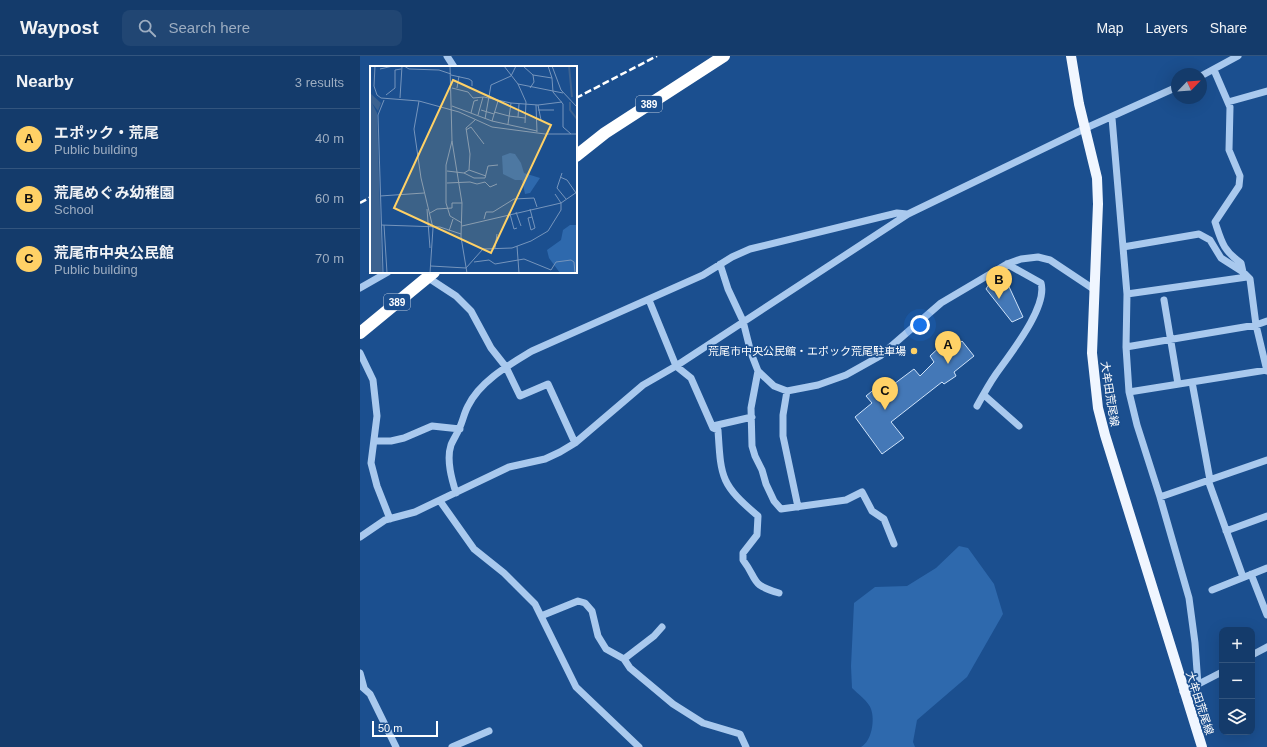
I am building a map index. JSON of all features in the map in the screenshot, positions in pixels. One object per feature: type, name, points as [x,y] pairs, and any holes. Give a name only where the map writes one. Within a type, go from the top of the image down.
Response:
[{"type":"highway","name":"389","points":[[577,155],[605,133],[724,56]]},
{"type":"highway","name":"389","points":[[360,332],[431,275]]},
{"type":"main road","name":"大牟田荒尾線","points":[[1071,56],[1097,178],[1092,353],[1098,408],[1183,692],[1202,747]]},
{"type":"street","points":[[447,56],[453,66]]},
{"type":"street","points":[[1207,73],[1238,56]]},
{"type":"street","points":[[1214,70],[1230,107],[1229,150],[1240,176],[1239,186],[1215,222],[1222,243],[1228,253],[1241,263],[1245,274]]},
{"type":"street","points":[[360,537],[375,525],[390,518],[415,512],[456,494],[509,467],[545,459],[575,443],[643,385],[676,366],[908,214],[1086,128],[1112,118],[1171,90]]},
{"type":"street","points":[[1228,102],[1267,91]]},
{"type":"street","points":[[1112,118],[1127,294],[1126,347],[1129,392],[1137,426],[1160,497],[1189,598],[1196,643],[1198,685]]},
{"type":"street","points":[[456,494],[451,477],[451,446],[460,429],[467,406],[475,393],[506,367],[532,350],[649,300],[703,275],[732,257],[756,247],[897,213],[908,214]]},
{"type":"street","points":[[1123,247],[1199,234],[1210,240],[1221,258],[1250,279],[1256,325],[1267,371],[1129,392]]},
{"type":"street","points":[[720,264],[728,289],[743,321],[751,353],[758,371],[764,379],[774,386],[787,391],[818,385],[846,375],[880,356],[941,303],[1007,264],[1021,259],[1038,257],[1050,260],[1095,290]]},
{"type":"street","points":[[977,406],[996,374],[1012,354],[1030,323],[1043,290],[1041,283],[1007,264]]},
{"type":"street","points":[[360,288],[386,273]]},
{"type":"street","points":[[1127,294],[1245,274]]},
{"type":"street","points":[[431,275],[471,311],[491,348],[506,367],[520,396],[548,384],[575,443]]},
{"type":"street","points":[[649,300],[676,366],[691,378],[713,426],[718,430],[721,470],[724,480],[738,499],[758,516],[757,535],[743,553],[743,560],[750,570],[754,582],[764,589],[779,593]]},
{"type":"street","points":[[1164,300],[1178,384]]},
{"type":"street","points":[[1126,347],[1256,325],[1267,320]]},
{"type":"street","points":[[360,353],[373,380],[377,416],[371,462],[377,486],[390,518]]},
{"type":"street","points":[[758,371],[751,408],[755,456],[774,501],[781,509],[846,500],[862,492],[872,511],[884,519],[894,544]]},
{"type":"street","points":[[1192,382],[1209,480],[1243,578]]},
{"type":"street","points":[[787,391],[783,415],[784,436],[798,507]]},
{"type":"street","points":[[984,395],[1019,426]]},
{"type":"street","points":[[713,426],[752,417]]},
{"type":"street","points":[[374,441],[391,441],[404,438],[432,426],[460,429]]},
{"type":"street","points":[[1160,497],[1267,460]]},
{"type":"street","points":[[440,501],[474,549],[521,589],[535,604],[576,687],[639,747]]},
{"type":"street","points":[[1226,531],[1267,516]]},
{"type":"street","points":[[1212,590],[1267,568]]},
{"type":"street","points":[[1251,574],[1267,615]]},
{"type":"street","points":[[541,616],[578,601],[585,603],[592,611],[598,636],[606,649],[624,659],[630,668],[673,704],[703,723],[740,734],[746,747]]},
{"type":"street","points":[[624,659],[654,636],[662,627]]},
{"type":"street","points":[[1255,653],[1267,647]]},
{"type":"street","points":[[360,673],[362,687],[370,694],[396,747]]},
{"type":"street","points":[[1183,692],[1219,674]]},
{"type":"street","points":[[452,747],[489,731]]},
{"type":"shaded area","points":[[959,546],[968,548],[994,584],[1003,614],[967,677],[917,720],[913,742],[915,747],[861,747],[868,740],[872,730],[873,719],[870,706],[852,688],[851,666],[854,603],[875,587],[907,586],[936,568]]},
{"type":"building","points":[[1005,278],[1023,317],[1012,322],[986,289],[989,284]]},
{"type":"building","points":[[962,341],[974,356],[954,372],[956,376],[944,384],[942,382],[891,422],[904,438],[882,454],[855,417],[872,403],[866,396],[877,387],[882,393],[914,369],[920,376],[934,362],[930,356],[945,342],[952,349]]},
{"type":"railway","points":[[577,97],[657,56]]},
{"type":"railway","points":[[360,203],[370,198]]},
{"type":"place","name":"荒尾めぐみ幼稚園","points":[[999,299]]},
{"type":"place","name":"荒尾市中央公民館・エポック荒尾駐車場","points":[[914,351]]},
{"type":"place","name":"エポック・荒尾","points":[[948,364]]},
{"type":"place","name":"荒尾市中央公民館","points":[[885,410]]}]
